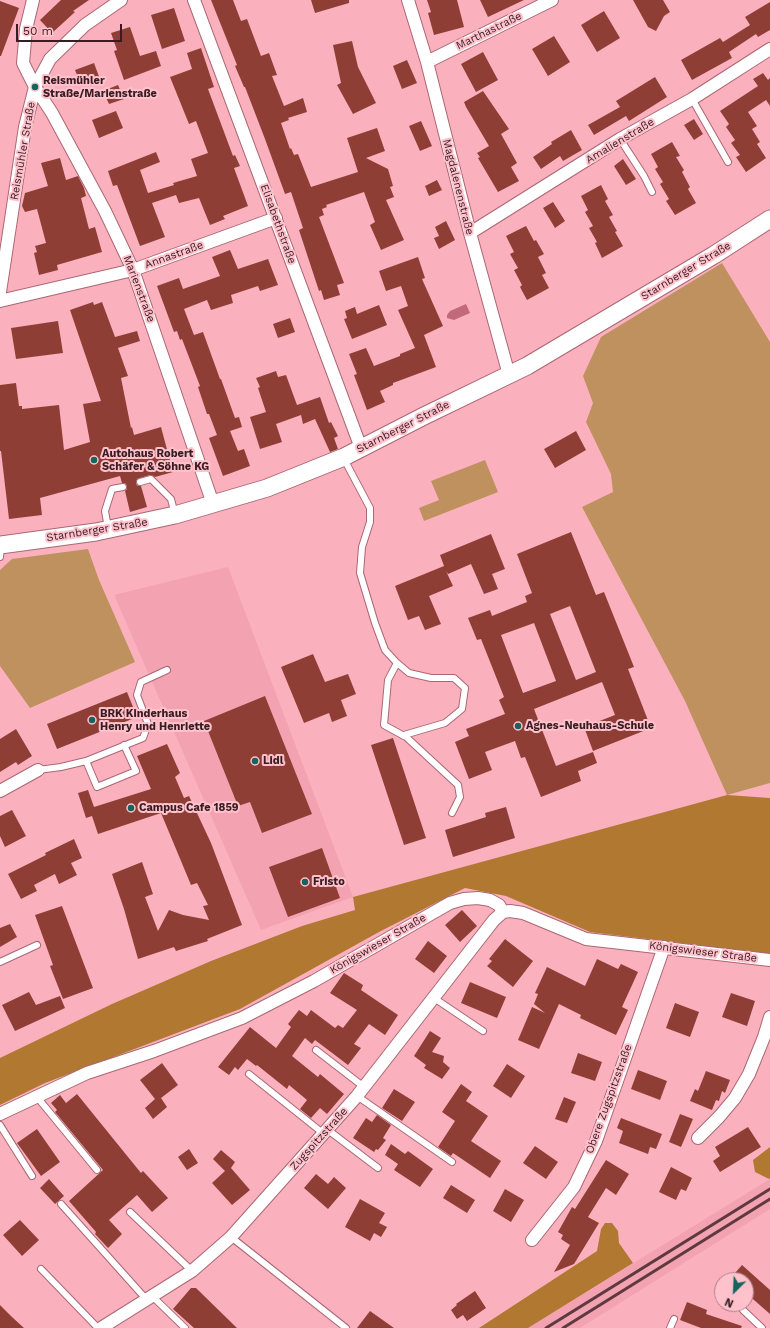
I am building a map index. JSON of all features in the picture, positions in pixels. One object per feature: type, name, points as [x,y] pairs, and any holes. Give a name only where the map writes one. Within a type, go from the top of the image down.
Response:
[{"type":"main road","name":"Starnberger Straße","points":[[0,545],[108,530],[175,515],[267,488],[344,457],[527,366],[714,255],[770,219]]},
{"type":"street","name":"Marienstraße","points":[[33,0],[26,29],[23,63],[105,211],[133,270],[213,504]]},
{"type":"street","name":"Reismühler Straße","points":[[0,292],[2,260],[25,127],[35,87],[50,59],[85,25],[121,0]]},
{"type":"street","name":"Elisabethstraße","points":[[194,0],[361,448]]},
{"type":"street","name":"Magdalenenstraße","points":[[408,0],[426,62],[470,233],[509,375]]},
{"type":"street","name":"Marthastraße","points":[[426,62],[552,0]]},
{"type":"street","name":"Amalienstraße","points":[[470,233],[620,139],[692,98],[770,48]]},
{"type":"street","name":"Annastraße","points":[[0,301],[133,270],[276,218]]},
{"type":"street","points":[[0,791],[38,770]]},
{"type":"street","name":"Königswieser Straße","points":[[0,1114],[87,1073],[154,1051],[242,1018],[314,981],[450,903],[464,899],[478,898],[490,900],[499,905],[503,912],[510,911],[523,913],[586,939],[770,960]]},
{"type":"street","name":"Zugspitzstraße","points":[[99,1328],[192,1271],[231,1237],[360,1092],[494,920],[503,912]]},
{"type":"street","name":"Obere Zugspitzstraße","points":[[532,1240],[574,1187],[596,1141],[664,947]]},
{"type":"street","points":[[698,1138],[735,1098],[767,1039],[770,1017]]},
{"type":"lane","points":[[692,98],[728,162]]},
{"type":"lane","points":[[620,139],[644,176],[652,192]]},
{"type":"lane","points":[[344,457],[370,508],[370,522],[362,546],[360,572],[375,623],[385,650],[409,673],[431,678],[454,678],[465,688],[462,709],[445,723],[404,736]]},
{"type":"lane","points":[[140,482],[151,479],[171,499],[175,515]]},
{"type":"lane","points":[[108,530],[105,510],[112,489],[123,486]]},
{"type":"lane","points":[[0,545],[0,557]]},
{"type":"lane","points":[[397,663],[388,680],[384,725],[404,736],[458,785],[460,797],[452,813]]},
{"type":"lane","points":[[38,770],[61,767],[86,761],[143,738],[148,724],[138,695],[141,682],[167,670]]},
{"type":"lane","points":[[86,761],[97,787],[136,771],[124,745]]},
{"type":"lane","points":[[0,962],[37,945]]},
{"type":"lane","points":[[434,998],[483,1031]]},
{"type":"lane","points":[[316,1050],[360,1092],[452,1162]]},
{"type":"lane","points":[[249,1074],[326,1132],[378,1168]]},
{"type":"lane","points":[[37,1097],[97,1170]]},
{"type":"lane","points":[[0,1125],[32,1176]]},
{"type":"lane","points":[[61,1204],[148,1298],[185,1328]]},
{"type":"lane","points":[[130,1212],[192,1271]]},
{"type":"lane","points":[[231,1237],[346,1328]]},
{"type":"lane","points":[[41,1269],[99,1328]]},
{"type":"lane","points":[[745,1312],[762,1328]]},
{"type":"lane","points":[[670,1328],[674,1319]]},
{"type":"shaded area","points":[[722,263],[770,342],[770,783],[727,795],[685,701],[582,507],[613,492],[611,474],[586,422],[593,403],[583,376],[601,337]]},
{"type":"shaded area","points":[[466,304],[470,313],[454,320],[447,318],[450,311]]},
{"type":"shaded area","points":[[485,460],[498,492],[424,521],[419,508],[439,500],[431,481]]},
{"type":"shaded area","points":[[88,549],[99,580],[135,662],[30,708],[0,666],[0,570],[12,559]]},
{"type":"shaded area","points":[[228,567],[353,897],[261,930],[114,595]]},
{"type":"shaded area","points":[[727,795],[770,798],[770,954],[590,932],[506,896],[465,888],[379,932],[240,1009],[45,1083],[0,1105],[0,1058],[112,1004],[211,961],[302,926],[355,910],[353,897]]},
{"type":"shaded area","points":[[770,1147],[769,1179],[755,1172],[753,1160]]},
{"type":"shaded area","points":[[770,1179],[770,1209],[580,1328],[528,1328]]},
{"type":"shaded area","points":[[605,1223],[612,1223],[618,1231],[619,1243],[633,1263],[528,1328],[479,1328],[597,1251],[601,1229]]},
{"type":"building","points":[[61,0],[89,0],[73,11],[75,12],[52,33],[40,20]]},
{"type":"building","points":[[211,0],[233,0],[241,21],[247,19],[261,56],[269,53],[277,75],[272,76],[284,106],[303,98],[307,112],[288,118],[289,120],[281,123],[290,149],[291,148],[294,155],[298,154],[311,187],[358,172],[347,138],[377,128],[385,151],[366,158],[388,169],[393,186],[390,187],[394,197],[386,200],[404,240],[381,250],[370,225],[375,222],[364,192],[326,205],[327,207],[322,209],[324,215],[319,217],[344,283],[337,285],[340,295],[324,300],[321,290],[319,291],[299,230],[303,228],[291,192],[285,194]]},
{"type":"building","points":[[311,0],[349,0],[349,3],[315,13]]},
{"type":"building","points":[[427,0],[457,0],[464,27],[434,35],[428,13],[431,12]]},
{"type":"building","points":[[480,0],[524,0],[488,17]]},
{"type":"building","points":[[633,0],[663,0],[670,12],[664,16],[656,31],[648,27]]},
{"type":"building","points":[[0,1],[19,8],[1,56],[0,56]]},
{"type":"building","points":[[770,2],[770,30],[758,37],[756,34],[729,52],[732,58],[692,80],[681,60],[720,38],[723,42],[750,25],[745,17]]},
{"type":"building","points":[[174,8],[185,41],[162,49],[151,15]]},
{"type":"building","points":[[604,11],[620,38],[597,52],[581,25]]},
{"type":"building","points":[[130,27],[140,56],[156,51],[161,66],[124,80],[114,51],[117,50],[111,33]]},
{"type":"building","points":[[554,36],[570,62],[548,76],[532,49]]},
{"type":"building","points":[[352,41],[358,67],[376,103],[353,114],[337,85],[341,83],[333,45]]},
{"type":"building","points":[[201,48],[214,87],[208,89],[233,156],[235,155],[240,166],[234,168],[248,206],[223,216],[225,219],[210,225],[199,198],[179,203],[176,195],[152,203],[165,237],[140,246],[117,185],[113,186],[108,171],[156,152],[160,162],[140,170],[148,193],[174,185],[173,183],[197,176],[191,159],[208,153],[196,121],[189,124],[170,77],[192,69],[187,53]]},
{"type":"building","points":[[483,52],[498,80],[476,92],[461,64]]},
{"type":"building","points":[[407,60],[417,83],[402,89],[393,66]]},
{"type":"building","points":[[94,63],[101,82],[91,86],[89,82],[81,85],[75,70]]},
{"type":"building","points":[[763,73],[768,80],[770,78],[770,106],[766,100],[748,112],[757,126],[752,129],[760,142],[757,144],[766,158],[746,172],[736,157],[740,155],[731,143],[735,140],[726,127],[729,124],[720,111],[758,86],[753,79]]},
{"type":"building","points":[[655,77],[667,97],[629,121],[626,116],[594,135],[588,125],[620,107],[616,101]]},
{"type":"building","points":[[118,85],[124,99],[109,104],[103,91]]},
{"type":"building","points":[[483,91],[509,129],[501,134],[517,163],[511,167],[519,181],[498,192],[478,158],[480,157],[477,153],[489,146],[464,102]]},
{"type":"building","points":[[116,111],[123,128],[99,138],[92,120]]},
{"type":"building","points":[[694,119],[703,134],[694,140],[684,125]]},
{"type":"building","points":[[421,121],[432,146],[420,151],[409,126]]},
{"type":"building","points":[[571,130],[582,150],[563,161],[560,156],[541,169],[533,157],[552,144],[551,142]]},
{"type":"building","points":[[672,142],[680,156],[676,157],[684,170],[682,172],[690,187],[688,189],[696,203],[675,215],[666,201],[669,199],[660,184],[663,182],[655,169],[658,167],[651,154]]},
{"type":"building","points":[[60,158],[66,180],[78,176],[84,188],[86,196],[81,198],[89,229],[95,227],[102,252],[57,265],[58,270],[39,275],[34,253],[37,252],[35,246],[46,243],[37,209],[25,212],[22,206],[25,193],[48,186],[41,163]]},
{"type":"building","points":[[623,159],[636,179],[626,185],[614,166]]},
{"type":"building","points":[[437,180],[442,190],[429,196],[425,186]]},
{"type":"building","points":[[601,185],[608,199],[605,201],[613,215],[609,217],[623,246],[602,258],[595,243],[597,242],[589,228],[593,226],[585,212],[588,210],[581,196]]},
{"type":"building","points":[[553,202],[565,221],[555,228],[543,208]]},
{"type":"building","points":[[446,221],[455,240],[439,249],[434,238],[439,236],[435,227]]},
{"type":"building","points":[[526,226],[534,241],[536,240],[544,254],[538,257],[546,273],[542,275],[549,288],[527,300],[520,287],[522,285],[514,270],[518,268],[510,254],[514,252],[506,236]]},
{"type":"building","points":[[230,250],[238,269],[268,259],[278,285],[260,291],[258,286],[231,295],[233,303],[211,310],[207,300],[184,309],[194,335],[203,332],[235,418],[239,417],[242,427],[230,431],[238,451],[244,449],[250,466],[223,476],[209,438],[217,435],[209,414],[207,414],[198,387],[200,386],[182,339],[180,340],[177,331],[174,332],[157,286],[179,278],[183,289],[220,276],[212,257]]},
{"type":"building","points":[[418,257],[425,278],[422,279],[443,326],[424,335],[436,367],[393,383],[393,385],[380,391],[385,402],[367,410],[354,375],[357,374],[349,354],[366,348],[374,366],[400,356],[400,354],[415,348],[398,310],[408,306],[401,286],[386,291],[379,271]]},
{"type":"building","points":[[93,302],[94,305],[102,302],[115,337],[137,331],[140,341],[118,348],[128,376],[121,378],[131,428],[132,427],[134,435],[161,427],[173,472],[155,477],[150,475],[137,479],[136,484],[141,486],[147,507],[130,512],[125,491],[127,486],[125,483],[122,483],[120,476],[40,498],[42,515],[9,519],[0,451],[0,385],[16,383],[19,406],[22,406],[22,409],[59,405],[64,450],[90,442],[83,404],[101,401],[70,310]]},
{"type":"building","points":[[379,305],[387,325],[352,339],[344,319],[347,318],[345,311],[355,307],[357,314]]},
{"type":"building","points":[[290,318],[295,332],[278,338],[273,324]]},
{"type":"building","points":[[58,321],[63,353],[16,359],[11,328]]},
{"type":"building","points":[[276,371],[278,377],[286,375],[297,405],[320,397],[329,423],[331,422],[338,436],[334,438],[338,449],[330,452],[315,419],[303,424],[301,415],[276,424],[282,442],[260,449],[250,417],[266,412],[258,388],[260,387],[256,378]]},
{"type":"building","points":[[576,431],[586,450],[555,468],[544,449]]},
{"type":"building","points":[[571,532],[596,595],[604,592],[634,667],[628,669],[651,728],[593,751],[584,727],[615,715],[602,682],[534,709],[556,766],[593,752],[597,763],[578,771],[581,781],[541,797],[525,757],[521,758],[515,741],[485,752],[492,770],[469,779],[455,742],[469,736],[466,729],[505,714],[499,700],[504,697],[481,639],[477,640],[468,618],[490,610],[492,616],[527,602],[525,596],[532,593],[517,554]],"holes":[[[570,606],[596,672],[576,680],[550,614]],[[534,623],[556,681],[523,693],[501,635]]]},
{"type":"building","points":[[491,534],[505,569],[492,574],[498,589],[484,594],[471,564],[448,574],[446,571],[453,586],[429,596],[441,624],[425,630],[419,616],[408,620],[395,586],[444,566],[440,555]]},
{"type":"building","points":[[313,654],[325,682],[348,674],[356,694],[341,700],[347,716],[332,722],[329,713],[304,723],[281,667]]},
{"type":"building","name":"BRK Kinderhaus Henry und Henriette","points":[[127,692],[137,717],[57,749],[47,724]]},
{"type":"building","name":"Lidl","points":[[265,696],[312,814],[262,833],[250,802],[238,806],[204,721]]},
{"type":"building","points":[[16,729],[32,756],[18,765],[16,762],[0,772],[0,739]]},
{"type":"building","points":[[393,738],[426,838],[404,845],[371,745]]},
{"type":"building","points":[[167,744],[180,773],[175,777],[184,798],[189,796],[211,843],[242,925],[207,939],[208,941],[176,951],[174,947],[138,959],[124,909],[112,874],[142,862],[153,894],[145,897],[158,931],[169,910],[183,915],[209,920],[203,906],[208,905],[197,883],[191,885],[161,813],[98,834],[92,816],[86,818],[78,793],[88,790],[94,807],[151,789],[137,756]]},
{"type":"building","points":[[506,807],[515,838],[453,857],[445,830],[486,817],[485,813]]},
{"type":"building","points":[[12,810],[26,836],[5,847],[0,836],[0,816]]},
{"type":"building","points":[[74,839],[82,858],[71,863],[77,875],[59,884],[55,874],[34,885],[37,891],[21,899],[8,874],[46,855],[45,853]]},
{"type":"building","name":"Fristo","points":[[322,848],[340,898],[288,917],[269,867]]},
{"type":"building","points":[[62,906],[93,988],[63,999],[50,966],[53,965],[35,915]]},
{"type":"building","points":[[462,910],[477,926],[460,942],[445,925]]},
{"type":"building","points":[[10,924],[17,937],[0,947],[0,928]]},
{"type":"building","points":[[505,939],[533,961],[513,987],[487,966],[492,961],[489,959]]},
{"type":"building","points":[[428,941],[447,956],[434,973],[415,959]]},
{"type":"building","points":[[597,959],[618,969],[621,964],[638,972],[622,1007],[628,1010],[616,1035],[580,1018],[581,1015],[559,1004],[539,1049],[518,1040],[532,1007],[545,1013],[534,1004],[538,994],[535,993],[547,967],[585,986]]},
{"type":"building","points":[[344,973],[363,985],[361,990],[398,1015],[385,1035],[369,1024],[354,1044],[361,1048],[348,1065],[315,1040],[312,1044],[305,1038],[292,1056],[318,1077],[320,1074],[344,1094],[327,1114],[320,1108],[311,1118],[300,1109],[307,1100],[289,1085],[287,1089],[247,1059],[238,1070],[235,1067],[229,1075],[218,1067],[250,1027],[276,1048],[291,1027],[288,1024],[299,1010],[307,1016],[311,1010],[335,1028],[338,1025],[343,1028],[357,1010],[330,993]]},
{"type":"building","points":[[470,982],[506,997],[497,1018],[461,1003]]},
{"type":"building","points":[[29,992],[36,1005],[60,996],[65,1008],[15,1031],[2,1005]]},
{"type":"building","points":[[731,993],[755,1001],[747,1026],[722,1017]]},
{"type":"building","points":[[675,1003],[699,1012],[690,1037],[666,1028]]},
{"type":"building","points":[[430,1031],[441,1038],[432,1052],[444,1056],[443,1062],[450,1068],[442,1079],[424,1068],[426,1065],[414,1056]]},
{"type":"building","points":[[578,1053],[602,1062],[595,1081],[571,1073]]},
{"type":"building","points":[[162,1063],[178,1085],[161,1098],[167,1107],[153,1119],[145,1108],[155,1099],[140,1080]]},
{"type":"building","points":[[507,1064],[525,1076],[511,1098],[493,1086]]},
{"type":"building","points":[[638,1070],[667,1081],[660,1100],[631,1089]]},
{"type":"building","points":[[706,1071],[730,1080],[725,1093],[722,1091],[719,1101],[716,1100],[712,1110],[690,1101],[695,1089],[698,1091]]},
{"type":"building","points":[[461,1084],[472,1092],[466,1101],[488,1116],[471,1141],[501,1161],[490,1178],[453,1153],[451,1156],[438,1147],[455,1121],[442,1112]]},
{"type":"building","points":[[394,1089],[415,1102],[402,1121],[382,1108]]},
{"type":"building","points":[[77,1094],[141,1173],[143,1171],[168,1198],[152,1212],[137,1195],[109,1220],[122,1234],[108,1248],[69,1201],[103,1170],[55,1112],[57,1110],[51,1103],[60,1095],[66,1103]]},
{"type":"building","points":[[564,1097],[576,1102],[567,1123],[555,1119]]},
{"type":"building","points":[[680,1114],[693,1119],[681,1147],[669,1142]]},
{"type":"building","points":[[377,1115],[391,1125],[383,1138],[386,1140],[378,1150],[376,1149],[374,1152],[353,1138],[366,1118],[372,1122]]},
{"type":"building","points":[[621,1118],[662,1134],[656,1149],[650,1147],[648,1154],[619,1143],[623,1131],[617,1128]]},
{"type":"building","points":[[748,1127],[761,1147],[720,1172],[713,1161],[720,1156],[715,1147]]},
{"type":"building","points":[[37,1129],[60,1162],[41,1176],[17,1143]]},
{"type":"building","points":[[391,1144],[405,1154],[408,1151],[433,1169],[420,1187],[394,1170],[398,1164],[385,1155]]},
{"type":"building","points":[[535,1146],[558,1162],[546,1179],[523,1163]]},
{"type":"building","points":[[189,1149],[198,1163],[187,1170],[178,1157]]},
{"type":"building","points":[[221,1150],[235,1162],[231,1168],[250,1190],[232,1205],[212,1183],[225,1171],[213,1159]]},
{"type":"building","points":[[606,1160],[629,1174],[616,1195],[606,1188],[588,1217],[599,1223],[574,1264],[554,1272],[570,1245],[561,1239],[563,1235],[558,1232],[572,1207],[575,1209]]},
{"type":"building","points":[[671,1167],[692,1178],[686,1191],[681,1189],[676,1200],[659,1192]]},
{"type":"building","points":[[316,1174],[328,1184],[334,1177],[346,1188],[328,1209],[304,1188]]},
{"type":"building","points":[[49,1179],[64,1196],[55,1204],[40,1188]]},
{"type":"building","points":[[451,1185],[475,1200],[467,1213],[443,1198]]},
{"type":"building","points":[[505,1189],[524,1200],[511,1222],[493,1211]]},
{"type":"building","points":[[360,1199],[385,1213],[379,1223],[387,1227],[381,1237],[374,1233],[370,1241],[345,1227]]},
{"type":"building","points":[[20,1220],[39,1240],[22,1256],[3,1235]]},
{"type":"building","points":[[742,1265],[750,1272],[736,1272]]},
{"type":"building","points":[[754,1276],[770,1290],[770,1314],[754,1300]]},
{"type":"building","points":[[191,1288],[196,1288],[237,1328],[194,1328],[173,1309]]},
{"type":"building","points":[[475,1291],[486,1308],[467,1321],[463,1315],[457,1319],[451,1310],[457,1305],[456,1304]]},
{"type":"building","points":[[687,1302],[707,1310],[706,1314],[742,1326],[741,1328],[701,1328],[680,1320]]},
{"type":"building","points":[[0,1305],[12,1317],[24,1328],[0,1328]]},
{"type":"building","points":[[370,1311],[394,1328],[357,1328]]},
{"type":"railway","points":[[546,1328],[770,1189]]},
{"type":"railway","points":[[563,1328],[770,1199]]},
{"type":"place","name":"Reismühler Straße/Marienstraße","points":[[35,87]]},
{"type":"place","name":"Autohaus Robert Schäfer & Söhne KG","points":[[94,460]]},
{"type":"place","name":"BRK Kinderhaus Henry und Henriette","points":[[92,720]]},
{"type":"place","name":"Agnes-Neuhaus-Schule","points":[[518,726]]},
{"type":"place","name":"Lidl","points":[[255,761]]},
{"type":"place","name":"Campus Cafe 1859","points":[[131,808]]},
{"type":"place","name":"Fristo","points":[[305,882]]}]
